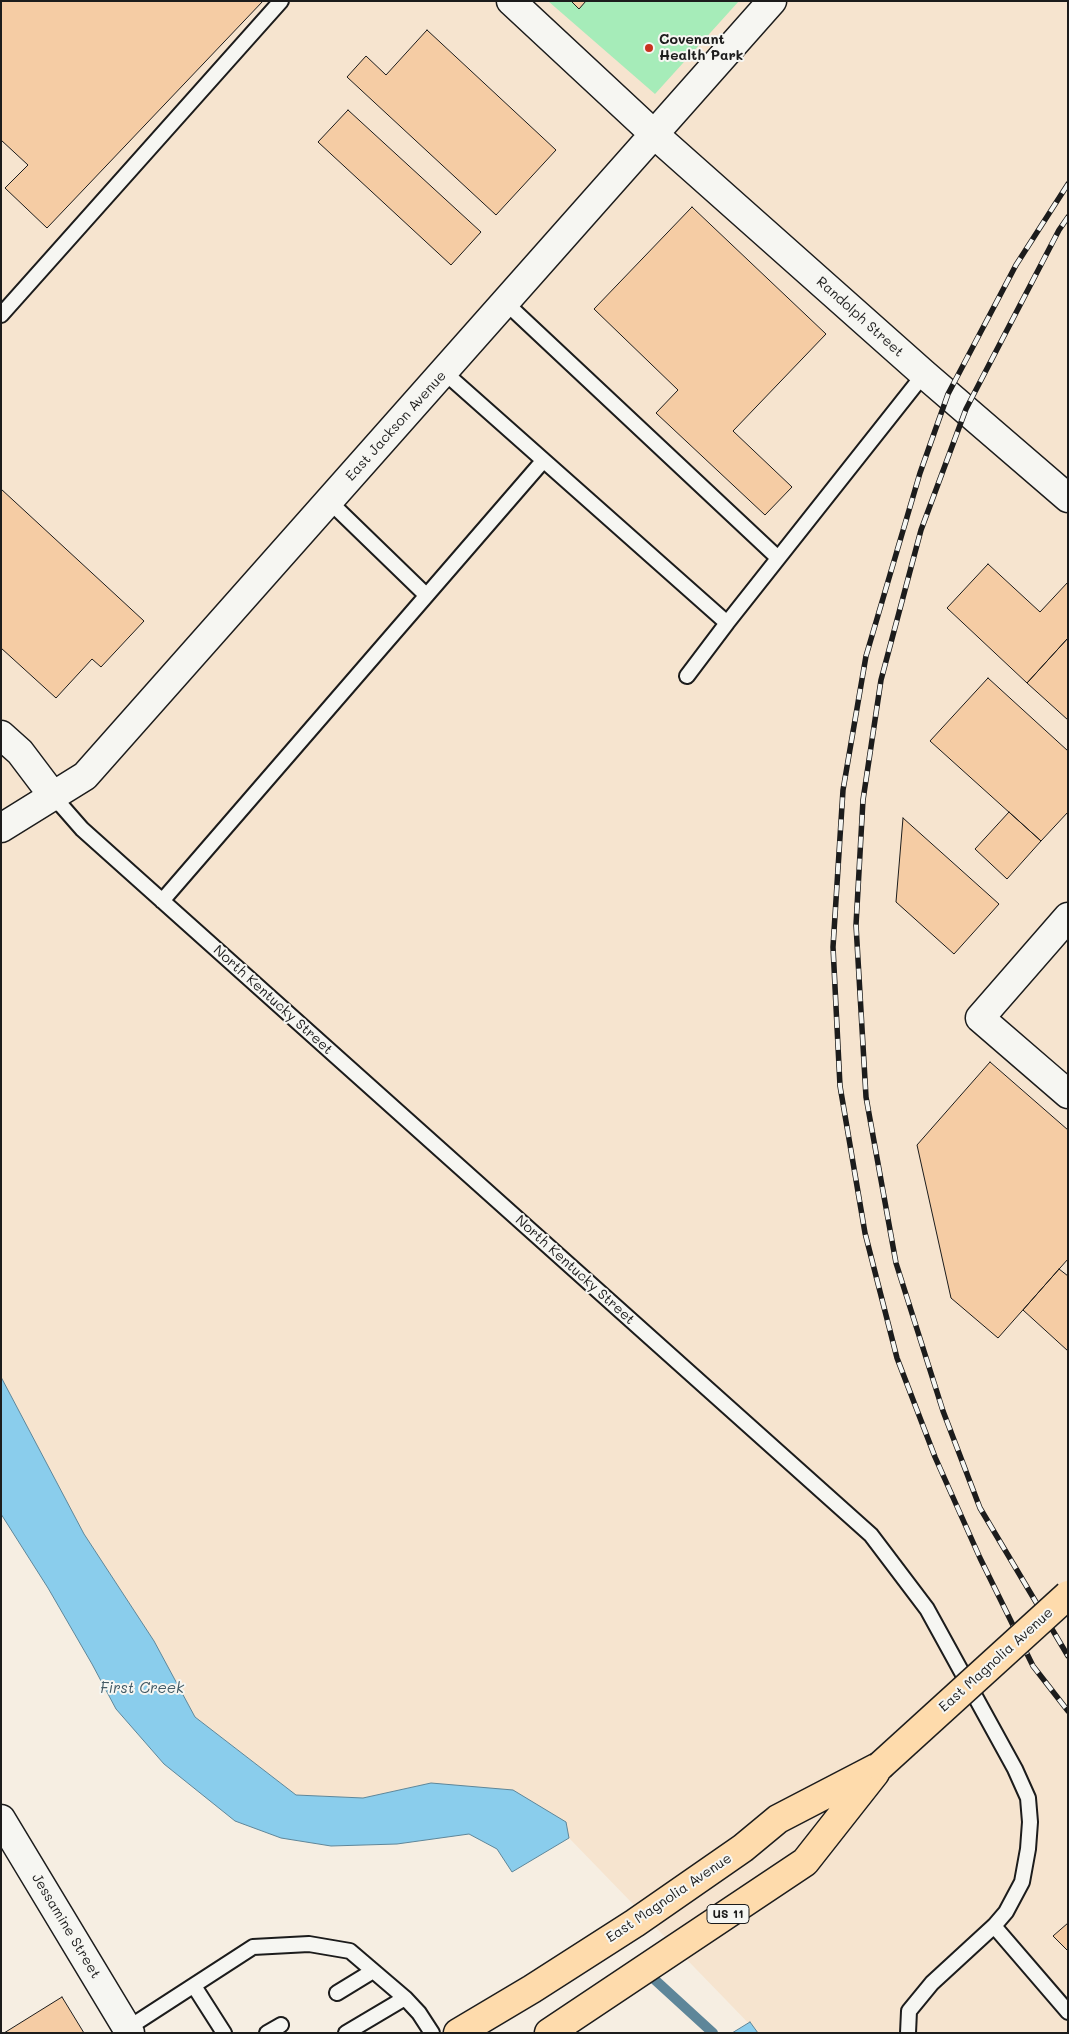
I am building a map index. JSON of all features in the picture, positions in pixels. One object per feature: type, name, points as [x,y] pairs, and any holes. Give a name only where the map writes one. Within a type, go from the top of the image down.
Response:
[{"type":"main road","name":"East Magnolia Avenue","points":[[549,2033],[805,1862],[880,1766],[1068,1595]]},
{"type":"main road","name":"East Magnolia Avenue","points":[[458,2033],[532,1989],[635,1923],[743,1848],[778,1819],[880,1766]]},
{"type":"street","name":"Randolph Street","points":[[511,1],[654,135],[924,374],[1068,498]]},
{"type":"street","name":"East Jackson Avenue","points":[[1,828],[54,797],[85,776],[772,1]]},
{"type":"street","points":[[1,735],[20,752],[54,797]]},
{"type":"street","points":[[1068,917],[980,1018],[1068,1094]]},
{"type":"street","name":"Jessamine Street","points":[[1,1820],[129,2030]]},
{"type":"lane","points":[[1,315],[281,1]]},
{"type":"lane","points":[[506,303],[778,558]]},
{"type":"lane","points":[[444,372],[727,623]]},
{"type":"lane","points":[[687,676],[924,374]]},
{"type":"lane","points":[[162,901],[543,460]]},
{"type":"lane","points":[[329,501],[426,595]]},
{"type":"lane","name":"North Kentucky Street","points":[[54,797],[82,829],[871,1535],[927,1609],[1015,1769],[1028,1798],[1030,1822],[1028,1849],[1022,1882],[1006,1912],[994,1926],[932,1984],[909,2011],[908,2033]]},
{"type":"lane","points":[[994,1926],[1068,2012]]},
{"type":"lane","points":[[129,2030],[253,1947],[309,1944],[350,1951],[405,1998],[432,2033]]},
{"type":"lane","points":[[337,1993],[373,1971]]},
{"type":"lane","points":[[194,1986],[224,2033]]},
{"type":"lane","points":[[346,2033],[405,1998]]},
{"type":"lane","points":[[267,2033],[281,2024]]},
{"type":"shaded area","points":[[1,1],[1068,1],[1068,2033],[758,2033],[569,1838],[566,1822],[431,1783],[363,1798],[296,1795],[195,1717],[154,1641],[84,1534],[1,1377]]},
{"type":"green space","name":"Covenant Health Park","points":[[548,1],[739,1],[655,94]]},
{"type":"water","name":"First Creek","points":[[1,1377],[84,1534],[154,1641],[195,1717],[296,1795],[363,1798],[431,1783],[513,1790],[566,1822],[569,1838],[512,1872],[497,1849],[469,1834],[397,1844],[331,1846],[281,1838],[235,1821],[164,1764],[116,1709],[48,1588],[1,1514]]},
{"type":"water","points":[[750,2022],[758,2033],[732,2033]]},
{"type":"building","points":[[1,1],[263,1],[47,228],[5,188],[28,165],[1,140]]},
{"type":"building","points":[[571,1],[586,1],[579,9]]},
{"type":"building","points":[[427,30],[556,150],[496,215],[347,77],[366,56],[386,75]]},
{"type":"building","points":[[348,110],[481,232],[451,265],[318,142]]},
{"type":"building","points":[[692,207],[826,334],[733,431],[792,487],[765,515],[656,413],[678,390],[594,309]]},
{"type":"building","points":[[1,489],[144,621],[101,667],[92,659],[56,698],[1,648]]},
{"type":"building","points":[[988,564],[1040,612],[1068,582],[1068,638],[1027,683],[947,608]]},
{"type":"building","points":[[1068,638],[1068,720],[1027,683]]},
{"type":"building","points":[[988,678],[1068,751],[1068,812],[1041,841],[930,741]]},
{"type":"building","points":[[1009,812],[1041,841],[1007,879],[975,849]]},
{"type":"building","points":[[903,818],[999,904],[954,954],[896,902]]},
{"type":"building","points":[[990,1062],[1068,1130],[1068,1259],[998,1338],[951,1298],[917,1145]]},
{"type":"building","points":[[1059,1269],[1068,1276],[1068,1351],[1023,1310]]},
{"type":"building","points":[[1068,1923],[1068,1951],[1053,1936]]},
{"type":"building","points":[[62,1997],[84,2033],[4,2033]]},
{"type":"waterway","name":"First Creek","points":[[654,1979],[713,2033]]},
{"type":"railway","points":[[1068,184],[1016,265],[948,394],[920,473],[866,656],[843,790],[833,947],[840,1086],[865,1233],[897,1358],[935,1457],[980,1558],[1033,1666],[1068,1711]]},
{"type":"railway","points":[[1068,217],[1059,230],[966,409],[921,530],[881,680],[863,800],[856,925],[866,1097],[896,1263],[943,1411],[980,1508],[1068,1656]]},
{"type":"place","name":"Covenant Health Park","points":[[649,48]]}]
